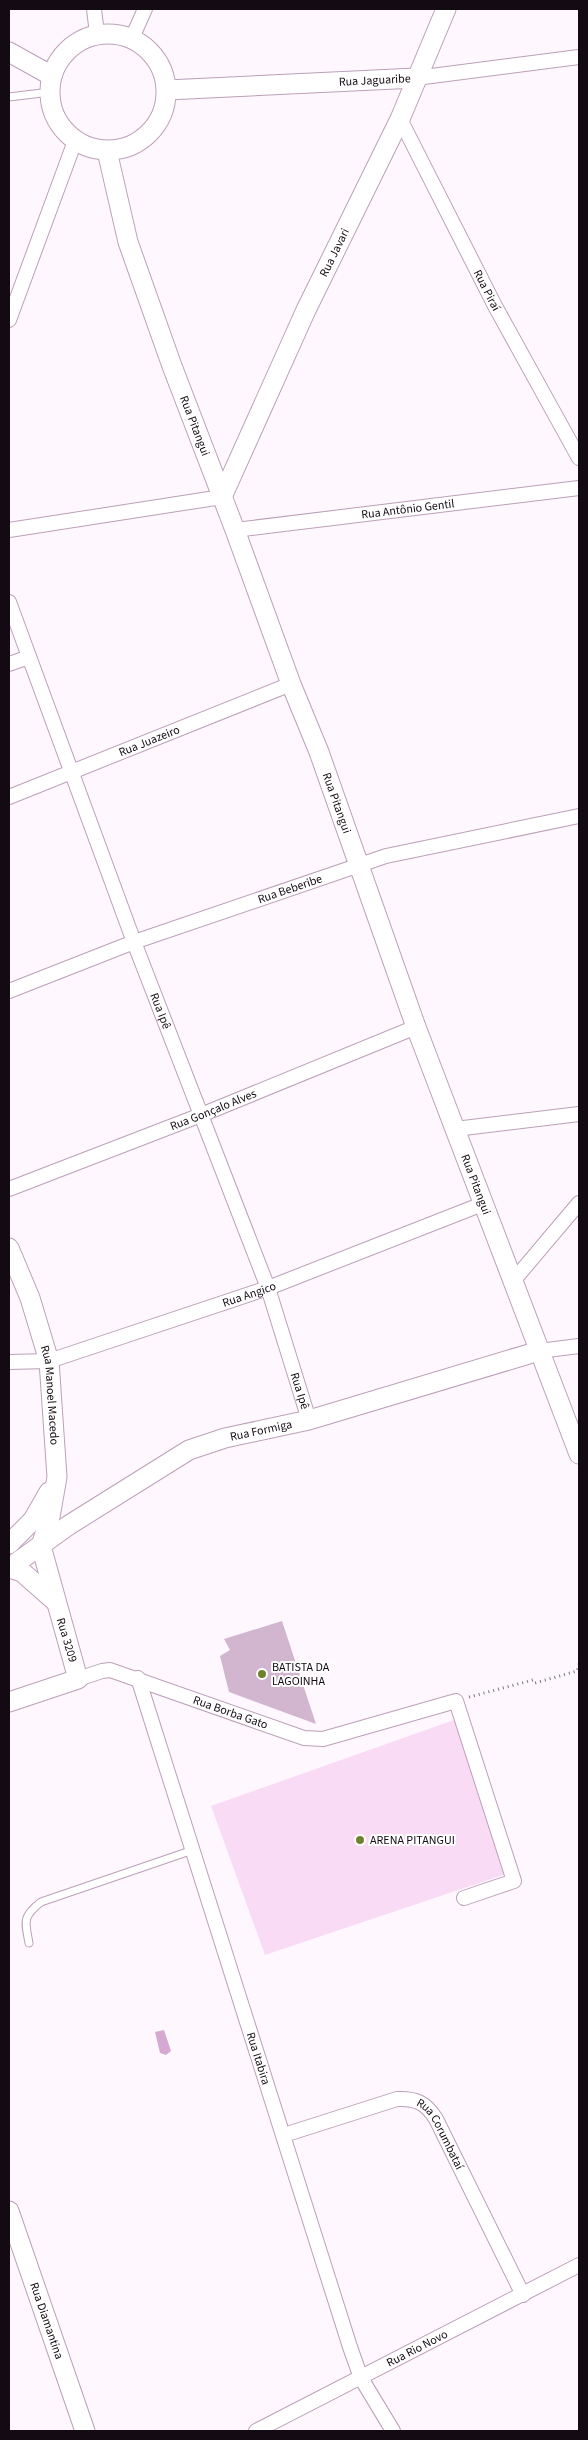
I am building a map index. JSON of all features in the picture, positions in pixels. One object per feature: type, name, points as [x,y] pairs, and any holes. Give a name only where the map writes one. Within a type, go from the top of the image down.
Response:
[{"type":"street","points":[[94,9],[97,34]]},
{"type":"street","points":[[132,38],[145,9]]},
{"type":"street","name":"Rua Javari","points":[[222,497],[306,310],[400,119],[446,9]]},
{"type":"street","points":[[97,34],[115,34],[132,38],[150,50],[162,68],[167,90],[163,113],[150,133],[131,146],[107,151],[90,148],[75,141],[62,128],[53,112],[51,84],[61,57],[77,42],[97,34]]},
{"type":"street","points":[[9,52],[51,84]]},
{"type":"street","name":"Rua Jaguaribe","points":[[167,90],[416,78],[579,57]]},
{"type":"street","name":"Rua Piraí","points":[[400,119],[495,306],[579,458]]},
{"type":"street","points":[[9,320],[75,141]]},
{"type":"street","name":"Rua Pitangui","points":[[107,151],[128,242],[172,366],[235,530],[291,684],[319,752],[416,1027],[579,1454]]},
{"type":"street","name":"Rua Antônio Gentil","points":[[235,530],[579,488]]},
{"type":"street","points":[[9,530],[222,497]]},
{"type":"street","name":"Rua Ipê","points":[[9,602],[134,942],[268,1288],[309,1420]]},
{"type":"street","points":[[9,664],[29,657]]},
{"type":"street","name":"Rua Juazeiro","points":[[9,797],[73,773],[291,684]]},
{"type":"street","name":"Rua Beberibe","points":[[9,991],[134,942],[360,864],[416,848],[579,816]]},
{"type":"street","name":"Rua Gonçalo Alves","points":[[9,1189],[201,1115],[416,1027]]},
{"type":"street","points":[[455,1129],[579,1114]]},
{"type":"street","points":[[514,1280],[579,1203]]},
{"type":"street","name":"Rua Angico","points":[[9,1362],[49,1361],[268,1288],[485,1204]]},
{"type":"street","name":"Rua Manoel Macedo","points":[[9,1248],[30,1298],[49,1361],[57,1477],[50,1517],[41,1546]]},
{"type":"street","points":[[539,1351],[579,1346]]},
{"type":"street","name":"Rua Formiga","points":[[9,1568],[69,1525],[189,1450],[225,1438],[309,1420],[539,1351]]},
{"type":"street","points":[[9,1544],[16,1539],[36,1514],[57,1477]]},
{"type":"street","name":"Rua 3209","points":[[41,1546],[78,1679]]},
{"type":"street","name":"Rua 3209","points":[[9,1568],[22,1572],[55,1601]]},
{"type":"street","name":"Rua Borba Gato","points":[[9,1702],[102,1670],[110,1670],[138,1678],[304,1738],[323,1739],[456,1701]]},
{"type":"street","name":"Rua Itabira","points":[[138,1678],[361,2378],[393,2431]]},
{"type":"street","points":[[456,1701],[514,1881],[464,1898]]},
{"type":"street","name":"Rua Corumbataí","points":[[284,2135],[397,2099],[411,2099],[422,2103],[430,2109],[436,2119],[523,2294]]},
{"type":"street","name":"Rua Diamantina","points":[[9,2211],[85,2431]]},
{"type":"street","name":"Rua Rio Novo","points":[[256,2431],[579,2265]]},
{"type":"lane","points":[[9,97],[51,84]]},
{"type":"lane","points":[[29,1943],[25,1922],[28,1912],[41,1902],[193,1850]]},
{"type":"path","points":[[456,1701],[533,1680],[535,1683],[577,1671],[579,1664]]},
{"type":"shaded area","name":"ARENA PITANGUI","points":[[454,1720],[509,1873],[265,1955],[211,1806]]},
{"type":"shaded area","points":[[164,2030],[171,2051],[166,2055],[160,2053],[155,2032]]},
{"type":"building","name":"BATISTA DA LAGOINHA","points":[[282,1621],[316,1724],[229,1692],[220,1656],[230,1650],[224,1639]]},
{"type":"place","name":"BATISTA DA LAGOINHA","points":[[262,1674]]},
{"type":"place","name":"ARENA PITANGUI","points":[[360,1840]]}]
